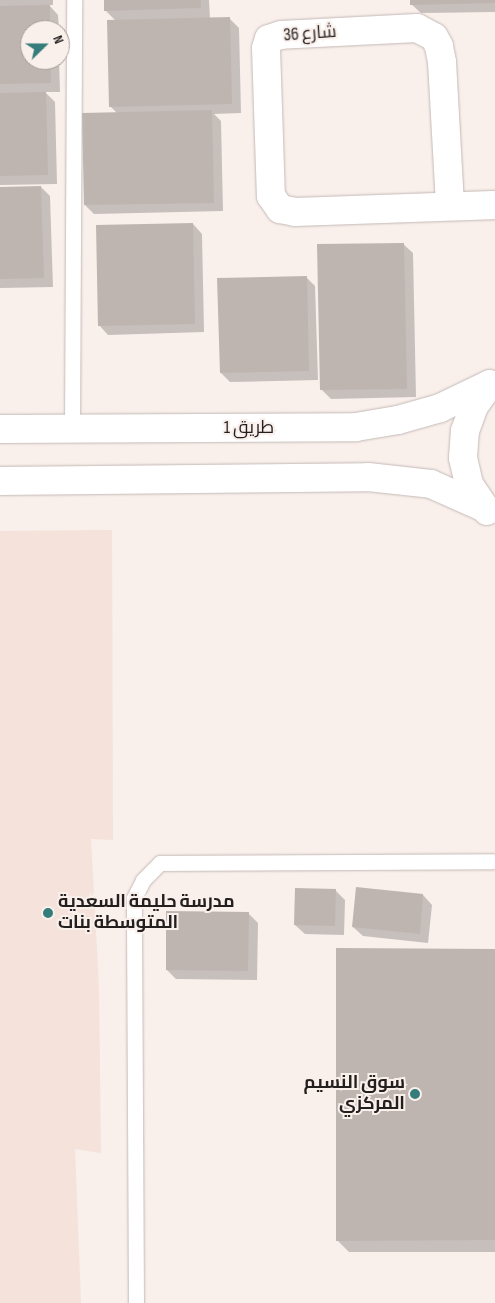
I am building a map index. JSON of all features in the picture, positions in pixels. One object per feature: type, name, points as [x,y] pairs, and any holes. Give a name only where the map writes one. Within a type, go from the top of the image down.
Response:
[{"type":"street","name":"شارع 36","points":[[450,205],[442,62],[439,46],[434,38],[417,28],[281,35],[269,39],[266,48],[271,196],[280,209],[295,212],[450,205],[495,205]]},
{"type":"street","name":"طريق 1","points":[[0,429],[356,427],[398,420],[440,408],[492,382]]},
{"type":"street","points":[[489,513],[469,484],[463,458],[465,431],[474,406],[492,382]]},
{"type":"street","points":[[0,481],[368,477],[431,484],[489,513]]},
{"type":"lane","points":[[72,429],[74,0]]},
{"type":"lane","points":[[136,1303],[134,898],[143,880],[160,863],[493,861]]},
{"type":"shaded area","name":"مدرسة حليمة السعدية المتوسطة بنات","points":[[112,530],[113,840],[91,839],[99,987],[101,1153],[75,1149],[81,1303],[0,1303],[0,531]]},
{"type":"building","points":[[104,0],[201,0],[201,8],[104,11]]},
{"type":"building","points":[[410,0],[495,0],[495,3],[410,5]]},
{"type":"building","points":[[50,5],[50,20],[20,20],[20,70],[51,70],[51,83],[0,84],[0,6]]},
{"type":"building","points":[[230,17],[232,104],[109,107],[107,20]]},
{"type":"building","points":[[46,92],[48,175],[0,176],[0,93]]},
{"type":"building","points":[[212,110],[214,203],[84,205],[82,113]]},
{"type":"building","points":[[41,186],[44,278],[0,279],[0,187]]},
{"type":"building","points":[[193,223],[195,324],[98,326],[96,225]]},
{"type":"building","points":[[404,243],[407,389],[320,390],[317,244]]},
{"type":"building","points":[[307,276],[309,371],[220,373],[217,278]]},
{"type":"building","points":[[356,887],[423,894],[420,934],[352,927]]},
{"type":"building","points":[[295,888],[336,889],[335,926],[294,925]]},
{"type":"building","points":[[166,911],[249,912],[248,971],[166,970]]},
{"type":"building","name":"سوق النسيم المركزي","points":[[336,948],[495,949],[495,1240],[336,1241]]},
{"type":"place","name":"مدرسة حليمة السعدية المتوسطة بنات","points":[[48,913]]},
{"type":"place","name":"سوق النسيم المركزي","points":[[415,1094]]}]
